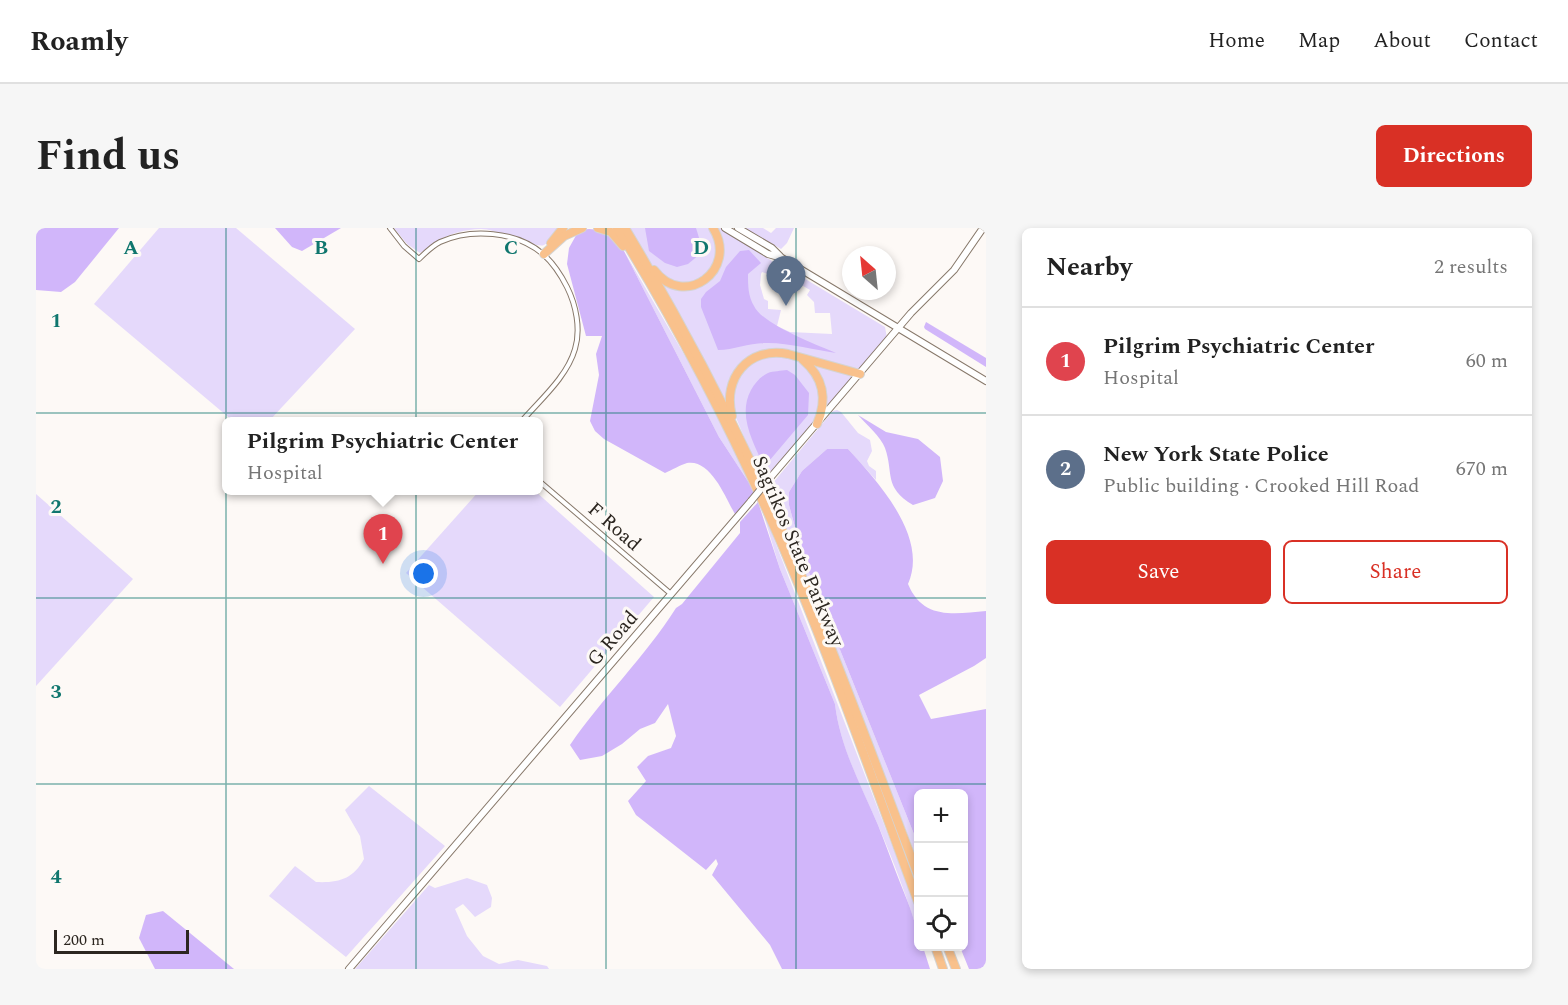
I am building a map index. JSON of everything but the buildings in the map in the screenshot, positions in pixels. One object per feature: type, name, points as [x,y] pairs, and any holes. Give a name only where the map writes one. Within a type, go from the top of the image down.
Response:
[{"type":"highway","points":[[544,254],[563,228]]},
{"type":"highway","points":[[544,254],[564,236],[582,228]]},
{"type":"highway","points":[[598,228],[611,232],[617,237],[657,294]]},
{"type":"highway","name":"Sagtikos State Parkway","points":[[617,228],[657,294],[723,418],[778,537],[816,628],[916,897]]},
{"type":"highway","name":"Sagtikos State Parkway","points":[[625,228],[680,324],[738,435],[794,558],[914,864]]},
{"type":"highway","points":[[632,240],[661,278],[673,285],[688,286],[707,278],[717,265],[720,246],[713,228]]},
{"type":"highway","points":[[738,435],[729,398],[732,383],[747,363],[764,354],[782,352],[860,374]]},
{"type":"highway","points":[[799,357],[813,370],[822,388],[822,409],[817,424]]},
{"type":"highway","points":[[937,951],[943,969]]},
{"type":"highway","points":[[949,951],[956,969]]},
{"type":"street","points":[[390,228],[419,260],[440,242],[463,233],[473,232],[510,237],[534,247],[544,254],[560,274],[573,302],[577,324],[576,346],[559,378],[525,417]]},
{"type":"street","points":[[725,228],[768,254],[782,258]]},
{"type":"street","points":[[738,228],[772,248],[782,258],[986,381]]},
{"type":"street","name":"G Road","points":[[350,969],[916,307],[954,270],[983,228]]},
{"type":"street","name":"F Road","points":[[543,484],[671,594]]},
{"type":"shaded area","points":[[36,228],[119,228],[75,282],[61,292],[36,290]]},
{"type":"shaded area","points":[[159,228],[236,228],[355,329],[273,417],[228,417],[94,304]]},
{"type":"shaded area","points":[[275,228],[341,228],[302,251],[292,247]]},
{"type":"shaded area","points":[[394,228],[561,228],[544,245],[533,244],[488,230],[457,232],[420,253],[407,244]]},
{"type":"shaded area","points":[[630,228],[709,228],[715,239],[717,251],[715,262],[702,279],[693,283],[681,284],[669,280],[651,264]]},
{"type":"shaded area","points":[[645,228],[696,228],[700,241],[700,254],[688,264],[677,267],[665,263],[649,251]]},
{"type":"shaded area","points":[[716,228],[720,228],[772,261],[772,269],[768,274],[762,272],[761,274],[760,285],[764,299],[768,301],[768,309],[781,310],[777,326],[790,332],[832,334],[830,313],[815,313],[814,302],[807,295],[810,290],[793,280],[789,283],[778,278],[781,269],[787,268],[885,327],[887,338],[860,369],[856,370],[777,350],[744,362],[727,404],[659,280],[674,288],[685,290],[701,286],[714,276],[722,262],[723,253]]},
{"type":"shaded area","points":[[744,228],[763,228],[771,233],[776,228],[794,228],[787,243],[781,249]]},
{"type":"shaded area","points":[[589,229],[609,235],[624,251],[719,437],[755,492],[735,514],[722,489],[703,467],[696,463],[687,463],[665,473],[604,439],[595,431],[590,421],[599,375],[596,354],[602,336],[586,336],[567,264],[569,248],[579,230]]},
{"type":"shaded area","points":[[749,250],[761,263],[748,274],[751,298],[759,313],[778,327],[836,353],[773,343],[718,350],[701,307],[701,299],[720,281],[726,267],[740,251]]},
{"type":"shaded area","points":[[624,251],[696,375],[755,492],[719,437]]},
{"type":"shaded area","points":[[926,322],[986,358],[986,367],[925,329]]},
{"type":"shaded area","points":[[778,356],[797,360],[813,373],[822,402],[812,425],[763,482],[734,413],[731,398],[738,376],[756,360]]},
{"type":"shaded area","points":[[812,363],[854,375],[825,410],[825,390]]},
{"type":"shaded area","points":[[787,370],[795,375],[809,393],[808,415],[764,467],[748,429],[747,400],[753,387],[763,376],[770,372]]},
{"type":"shaded area","points":[[833,411],[841,412],[858,433],[870,440],[872,451],[867,461],[869,466],[876,471],[876,480],[848,449],[827,449],[802,471],[789,492],[789,505],[804,560],[914,834],[914,851],[828,630],[775,503],[767,490]]},
{"type":"shaded area","points":[[858,415],[886,432],[918,439],[940,457],[943,481],[935,498],[913,505],[897,492],[893,486],[888,457],[883,444]]},
{"type":"shaded area","points":[[827,449],[848,449],[886,494],[906,529],[912,548],[913,566],[908,584],[914,596],[922,604],[941,612],[986,611],[986,658],[919,695],[931,719],[986,709],[986,969],[969,969],[962,951],[968,951],[968,789],[914,789],[914,834],[804,560],[789,505],[789,492],[802,471]]},
{"type":"shaded area","points":[[36,494],[133,579],[36,686]]},
{"type":"shaded area","points":[[476,495],[539,495],[654,597],[560,707],[406,573]]},
{"type":"shaded area","points":[[759,500],[910,892],[914,904],[914,921],[878,825],[846,751],[835,704],[780,569]]},
{"type":"shaded area","points":[[758,502],[780,569],[835,704],[846,751],[910,908],[914,920],[914,951],[924,951],[930,969],[782,969],[770,945],[712,875],[718,864],[716,859],[706,870],[636,815],[628,801],[646,781],[637,767],[648,756],[671,748],[676,736],[668,704],[655,723],[640,729],[622,744],[602,756],[580,760],[570,745],[676,608],[682,604],[740,533],[740,522]]},
{"type":"shaded area","points":[[369,786],[445,846],[346,957],[269,896],[295,866],[316,882],[332,882],[350,875],[360,866],[364,859],[360,836],[345,810]]},
{"type":"shaded area","points":[[467,878],[487,885],[492,898],[491,907],[475,917],[463,904],[455,909],[467,936],[483,956],[499,964],[518,960],[547,966],[549,969],[355,969],[429,885],[435,888]]},
{"type":"shaded area","points":[[163,911],[234,969],[155,969],[139,938],[146,915]]},
{"type":"place","name":"New York State Police","points":[[786,306]]},
{"type":"place","name":"Pilgrim Psychiatric Center","points":[[383,564]]}]
